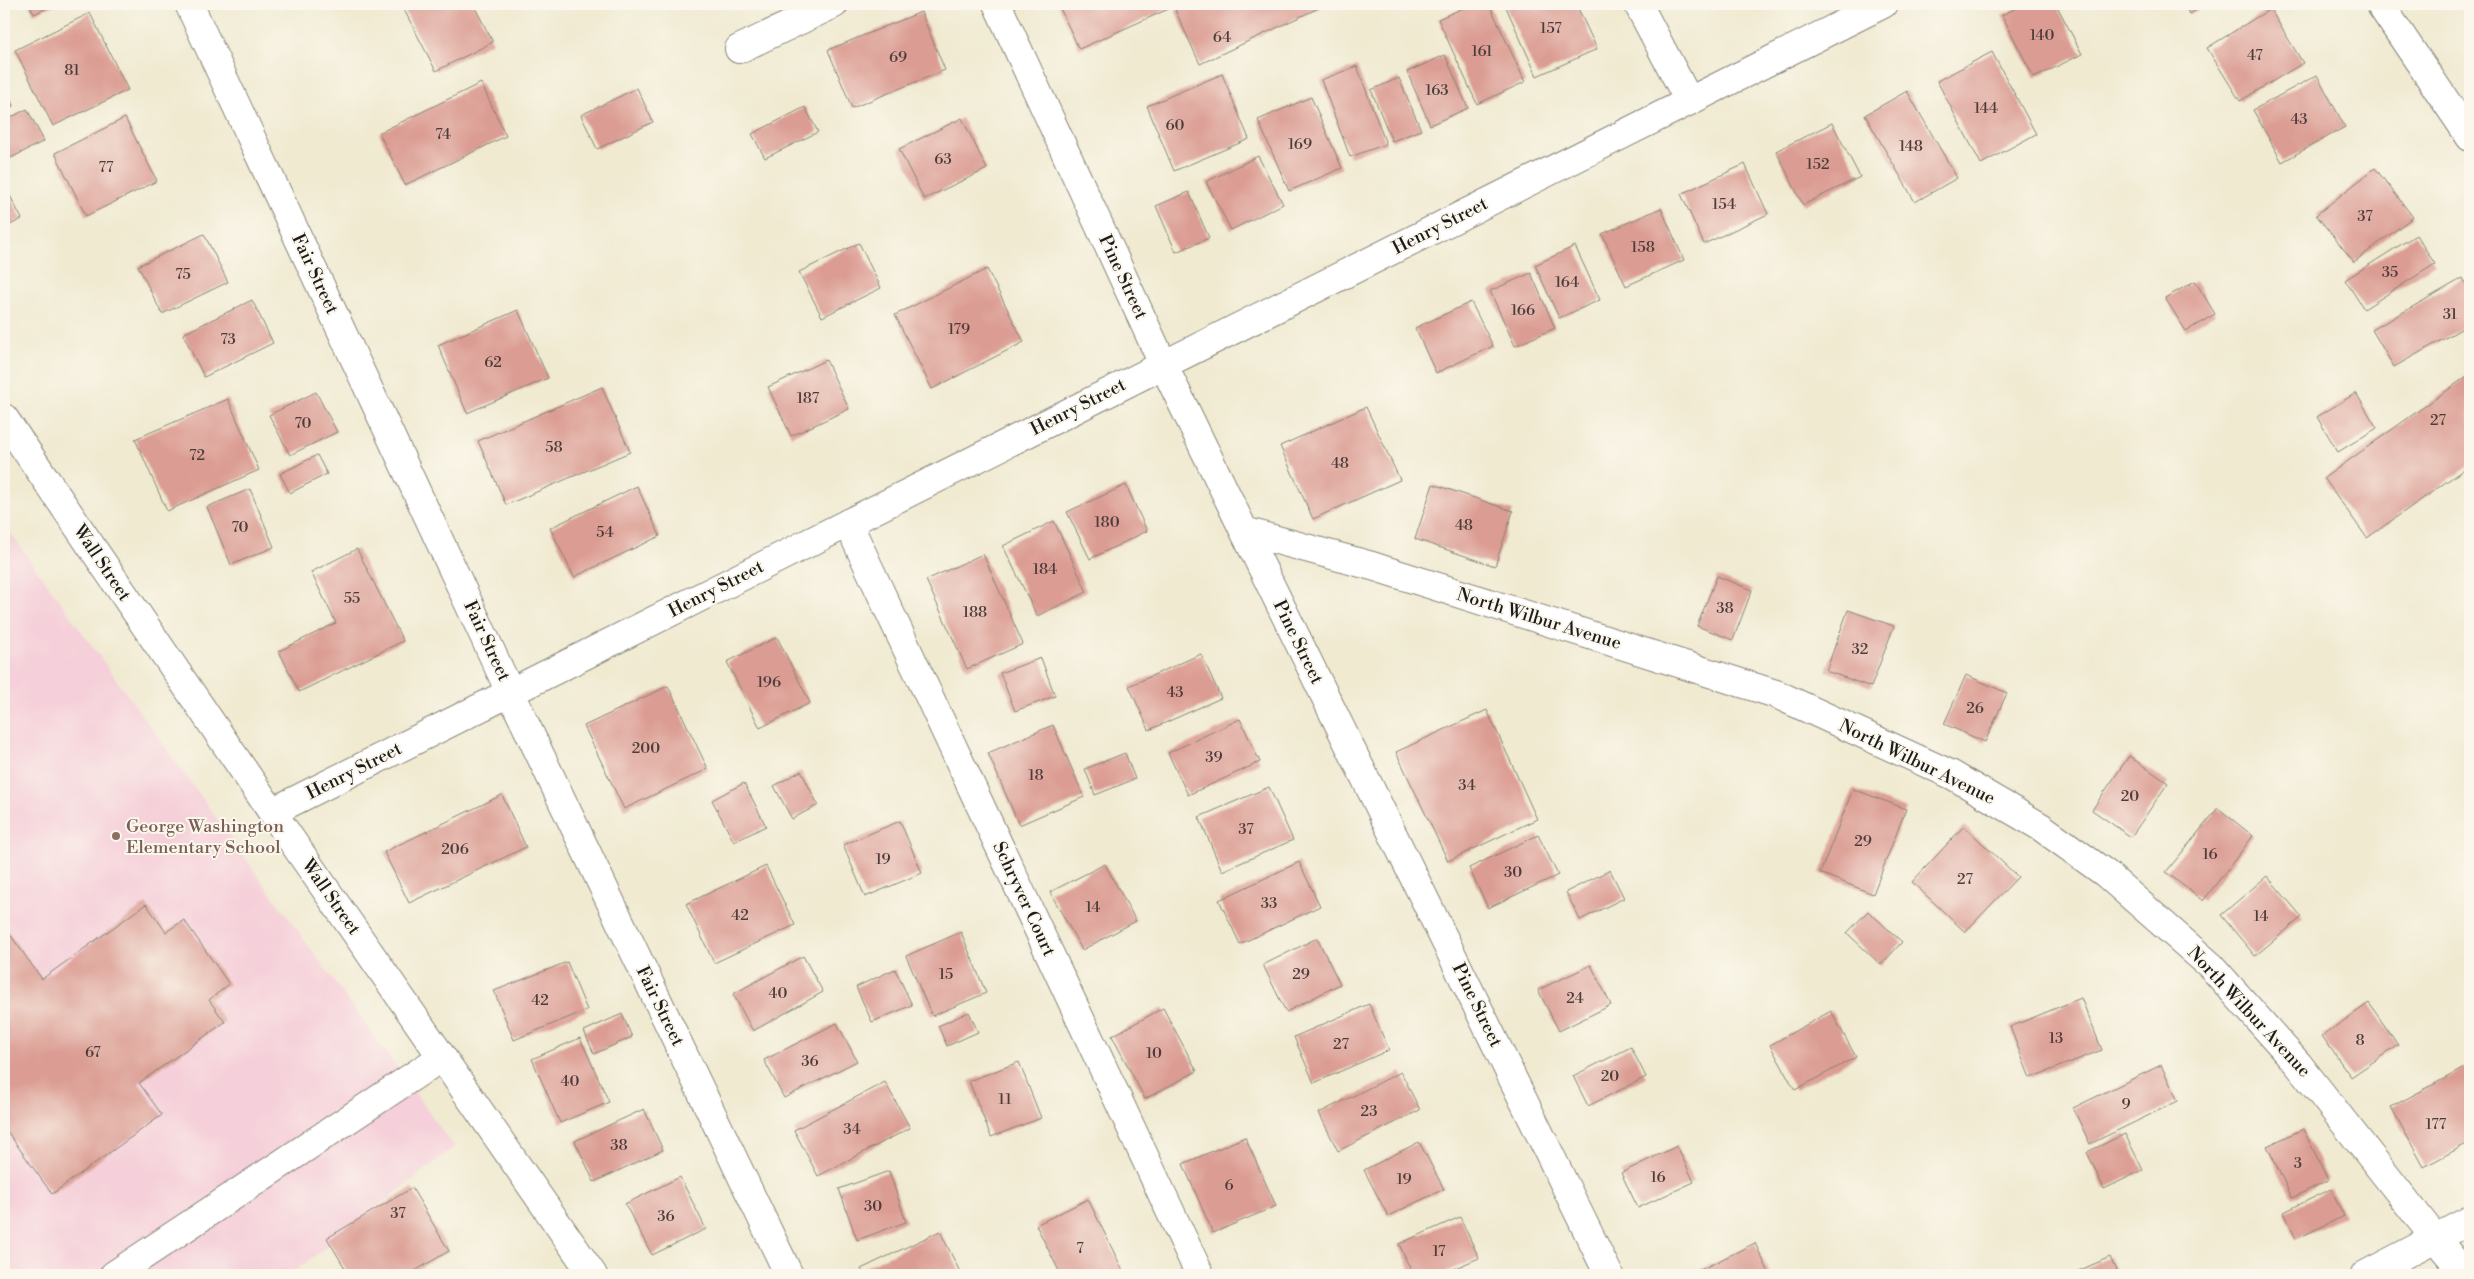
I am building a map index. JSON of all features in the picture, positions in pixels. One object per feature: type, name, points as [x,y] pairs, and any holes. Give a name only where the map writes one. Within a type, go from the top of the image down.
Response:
[{"type":"street","name":"Fair Street","points":[[189,4],[510,692],[789,1275]]},
{"type":"street","points":[[739,49],[834,4]]},
{"type":"street","name":"Pine Street","points":[[997,4],[1164,364],[1244,531],[1609,1275]]},
{"type":"street","points":[[1638,4],[1688,101]]},
{"type":"street","name":"Henry Street","points":[[272,812],[1883,4]]},
{"type":"street","points":[[2380,4],[2470,137]]},
{"type":"street","name":"Wall Street","points":[[4,418],[272,812],[593,1275]]},
{"type":"street","name":"Schryver Court","points":[[848,523],[1200,1275]]},
{"type":"street","name":"North Wilbur Avenue","points":[[1244,531],[1372,566],[1776,694],[1952,775],[2041,827],[2105,873],[2211,966],[2298,1064],[2466,1275]]},
{"type":"street","points":[[114,1275],[442,1057]]},
{"type":"street","points":[[2365,1275],[2470,1220]]},
{"type":"shaded area","name":"George Washington Elementary School","points":[[4,524],[454,1147],[290,1275],[4,1275]]},
{"type":"building","points":[[29,4],[56,4],[34,14]]},
{"type":"building","points":[[401,4],[473,4],[493,42],[436,71]]},
{"type":"building","points":[[1058,4],[1172,4],[1173,7],[1079,49]]},
{"type":"building","points":[[1189,4],[1327,4],[1200,64],[1175,10]]},
{"type":"building","points":[[1473,4],[1489,4],[1525,82],[1477,104],[1438,19]]},
{"type":"building","points":[[1514,4],[1576,4],[1597,49],[1537,76],[1506,7]]},
{"type":"building","points":[[2025,4],[2056,4],[2082,54],[2034,78],[2002,15]]},
{"type":"building","points":[[2184,4],[2209,4],[2189,14]]},
{"type":"building","points":[[2270,9],[2303,63],[2240,101],[2207,48]]},
{"type":"building","points":[[921,12],[945,70],[852,108],[828,50]]},
{"type":"building","points":[[90,13],[128,90],[53,126],[15,50]]},
{"type":"building","points":[[1992,52],[2036,134],[1981,164],[1937,81]]},
{"type":"building","points":[[1445,55],[1468,108],[1430,125],[1407,72]]},
{"type":"building","points":[[1357,66],[1386,144],[1350,157],[1321,80]]},
{"type":"building","points":[[1222,74],[1249,139],[1174,171],[1147,106]]},
{"type":"building","points":[[2317,75],[2345,127],[2282,162],[2253,110]]},
{"type":"building","points":[[1399,78],[1421,130],[1392,141],[1371,90]]},
{"type":"building","points":[[481,83],[506,136],[405,185],[379,133]]},
{"type":"building","points":[[637,88],[653,122],[597,149],[581,115]]},
{"type":"building","points":[[6,91],[13,106],[4,111],[4,92]]},
{"type":"building","points":[[1907,91],[1957,178],[1915,202],[1865,115]]},
{"type":"building","points":[[1311,97],[1342,168],[1289,191],[1258,120]]},
{"type":"building","points":[[805,107],[818,132],[765,158],[752,134]]},
{"type":"building","points":[[27,109],[44,141],[5,161],[4,121]]},
{"type":"building","points":[[125,118],[157,181],[86,216],[55,153]]},
{"type":"building","points":[[962,118],[987,169],[924,199],[899,149]]},
{"type":"building","points":[[1832,123],[1860,177],[1803,205],[1776,151]]},
{"type":"building","points":[[1258,156],[1283,204],[1231,230],[1206,182]]},
{"type":"building","points":[[1745,164],[1768,214],[1704,244],[1681,194]]},
{"type":"building","points":[[2375,168],[2413,217],[2354,262],[2316,215]]},
{"type":"building","points":[[4,184],[22,219],[4,228]]},
{"type":"building","points":[[1189,192],[1209,238],[1176,252],[1156,206]]},
{"type":"building","points":[[1661,208],[1684,260],[1626,286],[1602,234]]},
{"type":"building","points":[[204,234],[228,282],[162,314],[138,266]]},
{"type":"building","points":[[2416,235],[2435,264],[2364,309],[2345,280]]},
{"type":"building","points":[[859,243],[881,288],[822,317],[799,272]]},
{"type":"building","points":[[1575,246],[1600,300],[1559,318],[1535,265]]},
{"type":"building","points":[[987,269],[1024,342],[932,389],[895,315]]},
{"type":"building","points":[[1531,273],[1555,328],[1515,346],[1490,291]]},
{"type":"building","points":[[2463,278],[2470,292],[2470,324],[2394,367],[2372,330]]},
{"type":"building","points":[[2195,281],[2215,314],[2186,331],[2165,298]]},
{"type":"building","points":[[252,300],[273,343],[204,377],[183,334]]},
{"type":"building","points":[[1471,302],[1493,346],[1436,373],[1415,328]]},
{"type":"building","points":[[518,310],[548,378],[467,413],[438,345]]},
{"type":"building","points":[[826,360],[849,409],[791,436],[768,387]]},
{"type":"building","points":[[2470,374],[2470,465],[2367,538],[2324,478]]},
{"type":"building","points":[[602,387],[630,452],[506,505],[478,441]]},
{"type":"building","points":[[316,392],[337,432],[290,455],[269,415]]},
{"type":"building","points":[[2356,393],[2377,428],[2338,452],[2317,417]]},
{"type":"building","points":[[228,399],[259,470],[167,511],[135,439]]},
{"type":"building","points":[[1366,407],[1400,480],[1313,519],[1280,446]]},
{"type":"building","points":[[317,455],[327,474],[290,493],[280,474]]},
{"type":"building","points":[[1433,484],[1513,511],[1495,566],[1415,539]]},
{"type":"building","points":[[1126,485],[1147,531],[1090,559],[1067,512]]},
{"type":"building","points":[[637,486],[660,536],[574,577],[550,528]]},
{"type":"building","points":[[250,489],[274,547],[231,565],[207,507]]},
{"type":"building","points":[[1054,521],[1087,592],[1037,616],[1003,546]]},
{"type":"building","points":[[357,549],[403,641],[299,692],[279,651],[336,623],[311,572]]},
{"type":"building","points":[[983,554],[1023,644],[967,669],[926,580]]},
{"type":"building","points":[[1717,576],[1752,590],[1733,640],[1697,626]]},
{"type":"building","points":[[1848,610],[1894,626],[1871,687],[1826,671]]},
{"type":"building","points":[[777,637],[810,703],[760,728],[727,662]]},
{"type":"building","points":[[1201,654],[1221,698],[1149,730],[1129,686]]},
{"type":"building","points":[[1041,658],[1055,696],[1015,711],[1000,673]]},
{"type":"building","points":[[1966,675],[2007,693],[1985,742],[1944,724]]},
{"type":"building","points":[[668,686],[708,769],[624,809],[584,726]]},
{"type":"building","points":[[1487,710],[1537,819],[1448,861],[1396,752]]},
{"type":"building","points":[[1240,719],[1260,762],[1188,795],[1168,753]]},
{"type":"building","points":[[1053,725],[1084,797],[1019,825],[988,753]]},
{"type":"building","points":[[1125,753],[1135,779],[1095,795],[1085,769]]},
{"type":"building","points":[[2129,756],[2168,783],[2131,837],[2092,810]]},
{"type":"building","points":[[801,771],[818,805],[792,819],[774,786]]},
{"type":"building","points":[[744,783],[766,826],[734,842],[712,800]]},
{"type":"building","points":[[1269,787],[1293,840],[1222,871],[1199,817]]},
{"type":"building","points":[[1853,789],[1906,809],[1873,894],[1820,873]]},
{"type":"building","points":[[502,795],[526,847],[409,903],[384,852]]},
{"type":"building","points":[[2218,808],[2253,836],[2203,901],[2166,872]]},
{"type":"building","points":[[900,821],[922,873],[865,897],[843,845]]},
{"type":"building","points":[[1964,826],[2018,877],[1965,932],[1912,882]]},
{"type":"building","points":[[1538,835],[1558,875],[1488,908],[1469,868]]},
{"type":"building","points":[[1299,862],[1320,906],[1240,944],[1219,900]]},
{"type":"building","points":[[1105,864],[1136,921],[1082,950],[1050,892]]},
{"type":"building","points":[[766,866],[795,925],[714,963],[686,904]]},
{"type":"building","points":[[1610,870],[1624,898],[1580,920],[1566,892]]},
{"type":"building","points":[[2267,876],[2302,917],[2255,956],[2221,915]]},
{"type":"building","points":[[146,904],[166,932],[184,920],[229,984],[209,1000],[225,1022],[139,1083],[162,1115],[52,1194],[4,1127],[4,926],[42,979]]},
{"type":"building","points":[[1868,911],[1902,942],[1881,965],[1847,933]]},
{"type":"building","points":[[961,932],[986,993],[932,1016],[906,956]]},
{"type":"building","points":[[1317,938],[1340,984],[1286,1012],[1263,965]]},
{"type":"building","points":[[803,956],[823,992],[753,1031],[733,994]]},
{"type":"building","points":[[567,962],[587,1010],[514,1040],[494,991]]},
{"type":"building","points":[[1591,965],[1611,1005],[1559,1031],[1538,990]]},
{"type":"building","points":[[895,969],[912,1005],[872,1022],[856,987]]},
{"type":"building","points":[[2081,998],[2102,1050],[2030,1078],[2010,1027]]},
{"type":"building","points":[[2369,1003],[2398,1045],[2351,1077],[2322,1036]]},
{"type":"building","points":[[1369,1004],[1389,1050],[1314,1083],[1294,1037]]},
{"type":"building","points":[[1163,1008],[1197,1071],[1145,1099],[1112,1036]]},
{"type":"building","points":[[1831,1011],[1856,1057],[1795,1090],[1770,1045]]},
{"type":"building","points":[[969,1012],[978,1032],[947,1046],[938,1026]]},
{"type":"building","points":[[622,1014],[632,1037],[594,1054],[584,1031]]},
{"type":"building","points":[[837,1023],[857,1061],[784,1098],[764,1060]]},
{"type":"building","points":[[580,1038],[609,1102],[560,1123],[532,1059]]},
{"type":"building","points":[[1631,1047],[1646,1077],[1588,1106],[1573,1076]]},
{"type":"building","points":[[1019,1062],[1041,1118],[991,1137],[969,1081]]},
{"type":"building","points":[[2161,1065],[2178,1101],[2090,1144],[2073,1108]]},
{"type":"building","points":[[2470,1065],[2470,1142],[2424,1167],[2391,1107]]},
{"type":"building","points":[[1401,1072],[1420,1110],[1338,1151],[1319,1113]]},
{"type":"building","points":[[885,1082],[910,1128],[818,1176],[794,1130]]},
{"type":"building","points":[[644,1109],[663,1150],[594,1182],[575,1141]]},
{"type":"building","points":[[2303,1129],[2328,1180],[2292,1198],[2267,1146]]},
{"type":"building","points":[[2125,1134],[2143,1170],[2104,1189],[2087,1152]]},
{"type":"building","points":[[1245,1137],[1276,1206],[1213,1233],[1183,1164]]},
{"type":"building","points":[[1419,1142],[1444,1189],[1388,1216],[1364,1170]]},
{"type":"building","points":[[1677,1146],[1694,1182],[1638,1208],[1621,1173]]},
{"type":"building","points":[[889,1171],[906,1222],[857,1240],[839,1189]]},
{"type":"building","points":[[680,1177],[706,1229],[652,1255],[625,1204]]},
{"type":"building","points":[[412,1188],[449,1251],[408,1275],[349,1275],[327,1238]]},
{"type":"building","points":[[2331,1189],[2344,1216],[2296,1239],[2284,1212]]},
{"type":"building","points":[[1088,1199],[1123,1271],[1114,1275],[1061,1275],[1036,1225]]},
{"type":"building","points":[[1460,1217],[1479,1258],[1439,1275],[1413,1275],[1399,1244]]},
{"type":"building","points":[[940,1231],[961,1274],[864,1275],[861,1269]]},
{"type":"building","points":[[1755,1243],[1770,1275],[1690,1275]]},
{"type":"building","points":[[2110,1257],[2118,1275],[2077,1275],[2076,1272]]},
{"type":"place","name":"George Washington Elementary School","points":[[116,836]]}]
